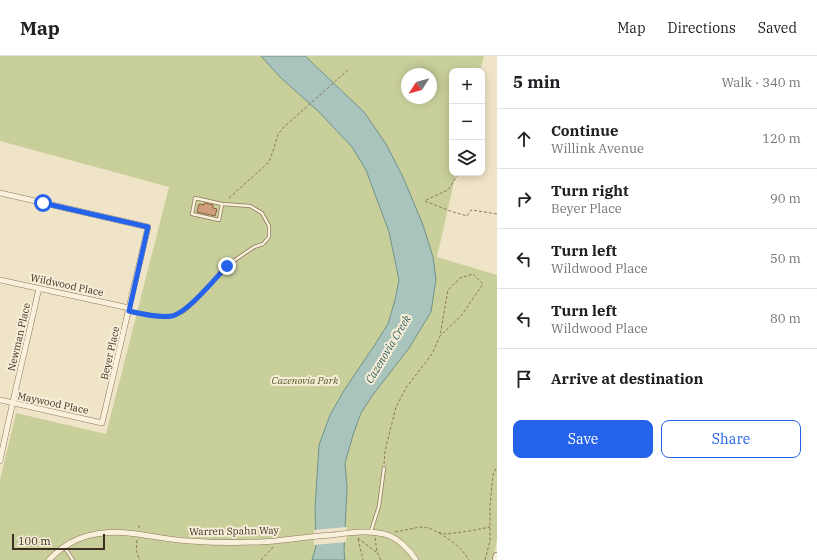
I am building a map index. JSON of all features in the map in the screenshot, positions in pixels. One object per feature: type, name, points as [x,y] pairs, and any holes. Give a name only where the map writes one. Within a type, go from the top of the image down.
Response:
[{"type":"street","name":"Beyer Place","points":[[0,193],[148,227],[102,423]]},
{"type":"street","name":"Wildwood Place","points":[[0,280],[129,310]]},
{"type":"street","name":"Newman Place","points":[[0,461],[39,288]]},
{"type":"street","name":"Maywood Place","points":[[0,400],[102,423]]},
{"type":"street","name":"Warren Spahn Way","points":[[49,560],[64,547],[79,538],[113,532],[188,541],[210,542],[275,541],[371,532],[385,534],[395,538],[406,547],[416,560]]},
{"type":"street","points":[[496,560],[497,556]]},
{"type":"lane","points":[[195,198],[222,204],[219,220],[192,214],[195,198]]},
{"type":"lane","name":"Wildwood Place","points":[[129,310],[157,316],[173,316],[184,310],[235,260],[254,247],[263,244],[269,237],[269,226],[262,213],[250,206],[222,204]]},
{"type":"lane","points":[[371,532],[379,506],[384,468]]},
{"type":"lane","points":[[64,547],[73,560]]},
{"type":"path","points":[[229,198],[269,162],[278,134],[285,126],[348,70]]},
{"type":"path","points":[[457,176],[448,190],[425,201],[467,216],[470,210],[497,214]]},
{"type":"path","points":[[384,468],[384,451],[396,407],[406,388],[432,354],[440,336],[448,290],[460,278],[473,274],[483,284],[461,316],[440,336]]},
{"type":"path","points":[[485,560],[490,541],[490,505],[493,475],[497,466]]},
{"type":"path","points":[[138,528],[140,523]]},
{"type":"path","points":[[392,532],[420,527],[429,528],[447,538],[462,550],[469,560]]},
{"type":"path","points":[[437,532],[447,534],[469,532],[490,527]]},
{"type":"path","points":[[363,560],[358,538],[377,552]]},
{"type":"path","points":[[137,539],[137,554],[140,560]]},
{"type":"path","points":[[375,540],[377,552],[381,560]]},
{"type":"path","points":[[261,560],[274,546]]},
{"type":"green space","name":"Cazenovia Park","points":[[0,56],[484,56],[481,68],[449,68],[449,176],[455,176],[437,257],[497,275],[497,540],[493,560],[0,560],[0,480],[16,413],[106,434],[169,187],[0,141]]},
{"type":"water","name":"Cazenovia Creek","points":[[261,56],[305,56],[364,112],[386,144],[403,177],[423,225],[433,257],[436,279],[431,312],[409,348],[372,396],[361,413],[353,435],[345,463],[347,487],[344,551],[345,560],[312,560],[316,546],[315,509],[319,445],[330,415],[343,392],[388,324],[399,280],[389,232],[366,170],[352,147],[318,111],[281,78]]},
{"type":"pier","points":[[347,527],[346,542],[314,545],[314,530]]},
{"type":"building","points":[[204,203],[213,205],[213,208],[217,209],[215,216],[197,212],[199,204],[204,205]]},
{"type":"route","points":[[43,203],[148,227],[129,311],[157,316],[173,316],[184,310],[196,300],[227,266]]}]
